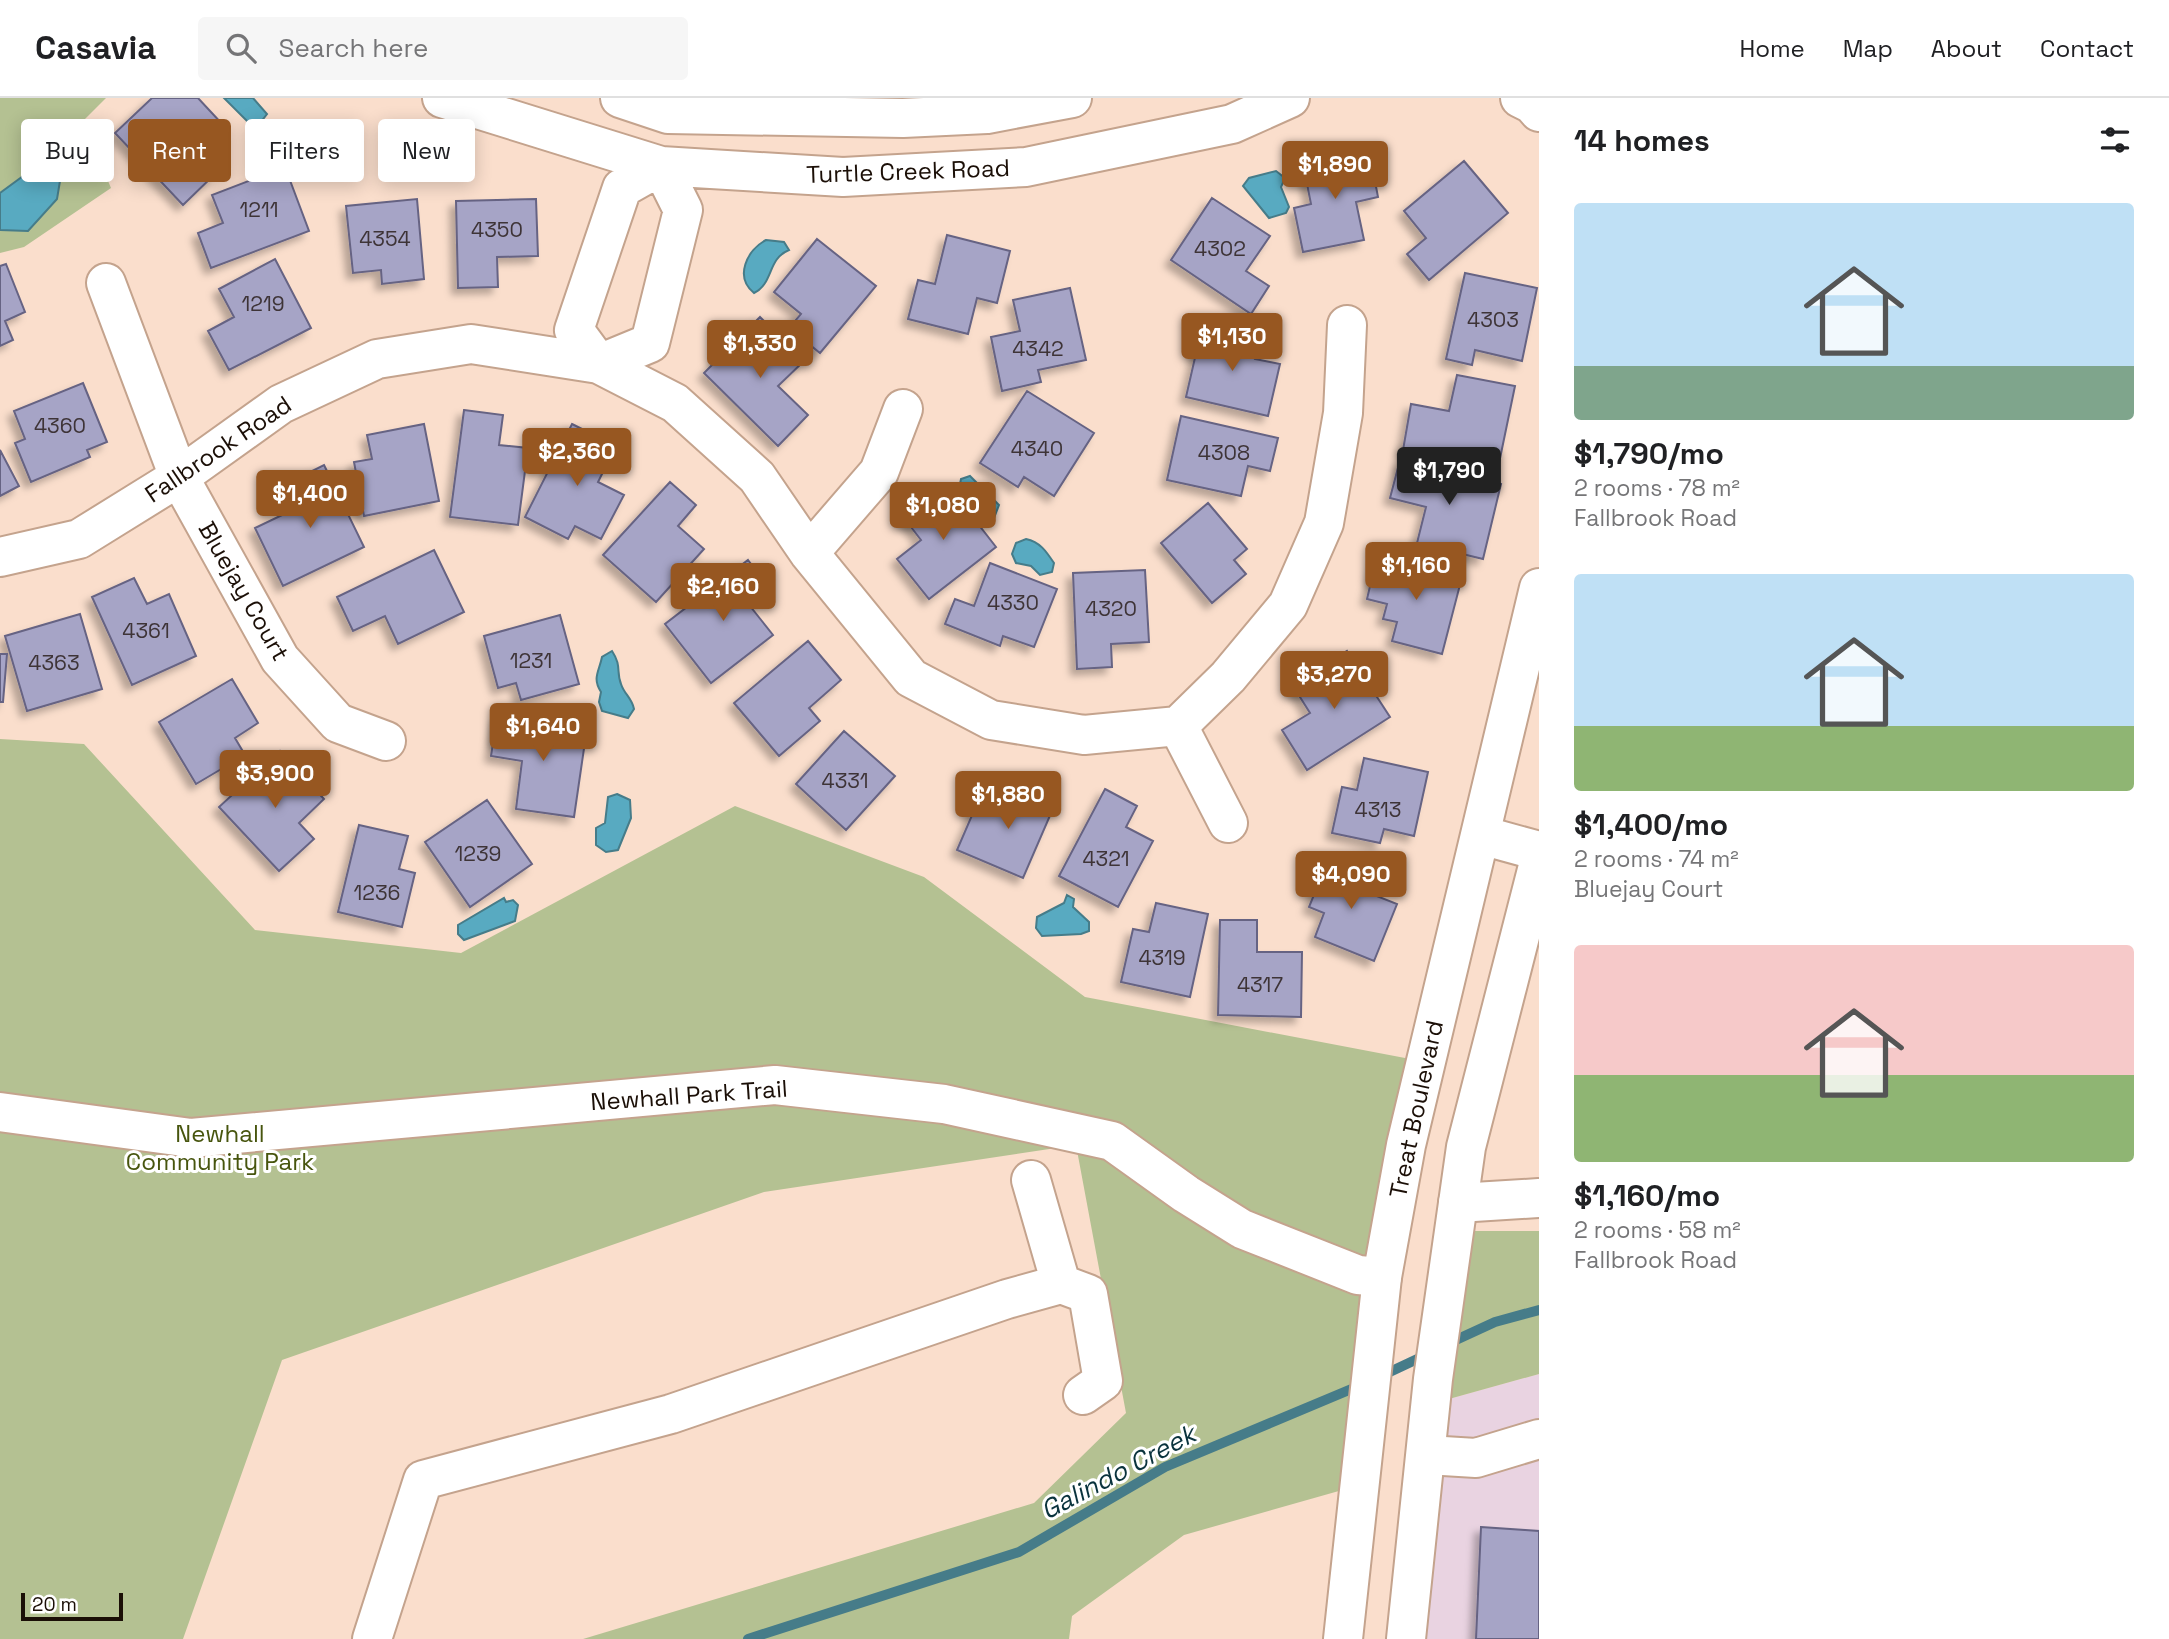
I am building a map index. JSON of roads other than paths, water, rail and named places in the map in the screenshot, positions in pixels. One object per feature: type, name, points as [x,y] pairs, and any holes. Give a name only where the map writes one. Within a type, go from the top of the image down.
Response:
[{"type":"street","name":"Turtle Creek Road","points":[[442,98],[661,166],[843,177],[1026,167],[1232,124],[1290,98]]},
{"type":"street","points":[[620,98],[671,106],[903,118],[987,114],[1072,98]]},
{"type":"street","points":[[1520,98],[1532,104],[1539,112]]},
{"type":"street","points":[[661,166],[622,188],[574,330],[599,365],[650,343],[683,210],[661,166],[671,106]]},
{"type":"street","name":"Bluejay Court","points":[[106,283],[179,477],[280,659],[338,723],[386,741]]},
{"type":"street","points":[[1228,823],[1178,726],[1228,677],[1288,605],[1324,523],[1343,413],[1347,325]]},
{"type":"street","name":"Fallbrook Road","points":[[0,556],[79,539],[179,477],[281,404],[377,359],[471,344],[599,365],[676,403],[757,477],[809,553],[911,678],[991,720],[1084,734],[1178,726]]},
{"type":"street","points":[[809,553],[878,472],[903,409]]},
{"type":"street","name":"Treat Boulevard","points":[[1343,1639],[1382,1277],[1406,1145],[1539,588]]},
{"type":"street","points":[[1481,835],[1539,851]]},
{"type":"street","points":[[1406,1639],[1433,1379],[1466,1147],[1539,862]]},
{"type":"street","name":"Newhall Park Trail","points":[[0,1112],[191,1138],[775,1085],[944,1104],[1112,1141],[1186,1194],[1242,1229],[1358,1275],[1382,1277]]},
{"type":"street","points":[[1031,1180],[1061,1283]]},
{"type":"street","points":[[1458,1203],[1539,1198]]},
{"type":"street","points":[[372,1639],[423,1480],[671,1413],[1007,1298],[1061,1283],[1088,1294],[1103,1381],[1083,1395]]},
{"type":"street","points":[[1427,1455],[1476,1458],[1539,1439]]},
{"type":"water","points":[[224,98],[253,98],[267,114],[263,119],[245,119]]},
{"type":"water","points":[[1276,171],[1285,178],[1281,187],[1289,207],[1286,213],[1269,218],[1243,186],[1249,178]]},
{"type":"water","points":[[21,178],[21,182],[60,182],[57,199],[28,231],[0,230],[0,193]]},
{"type":"water","points":[[766,240],[784,242],[789,250],[777,259],[765,283],[754,293],[745,279],[745,264],[753,250]]},
{"type":"water","points":[[970,476],[999,505],[994,518],[982,517],[974,505],[966,504],[958,494],[961,479]]},
{"type":"water","points":[[1026,539],[1035,542],[1045,551],[1054,563],[1052,572],[1040,575],[1031,566],[1016,563],[1012,554],[1016,543]]},
{"type":"water","points":[[612,651],[617,661],[621,684],[634,709],[628,718],[602,711],[599,702],[601,692],[597,683],[598,671],[602,657]]},
{"type":"water","points":[[617,794],[630,800],[631,818],[618,850],[606,852],[596,845],[596,828],[605,823],[608,797]]},
{"type":"water","points":[[1067,895],[1074,899],[1073,907],[1089,922],[1089,931],[1081,934],[1042,936],[1036,928],[1037,917],[1064,903]]},
{"type":"water","points":[[504,898],[506,902],[513,900],[518,905],[515,921],[464,940],[458,934],[458,925]]},
{"type":"waterway","name":"Galindo Creek","points":[[1445,1345],[1495,1322],[1539,1310]]},
{"type":"waterway","name":"Galindo Creek","points":[[1379,1377],[1428,1354]]},
{"type":"waterway","name":"Galindo Creek","points":[[748,1639],[1019,1552],[1165,1467],[1361,1385]]},
{"type":"park label","name":"Newhall Community Park","points":[[220,1147]]}]
